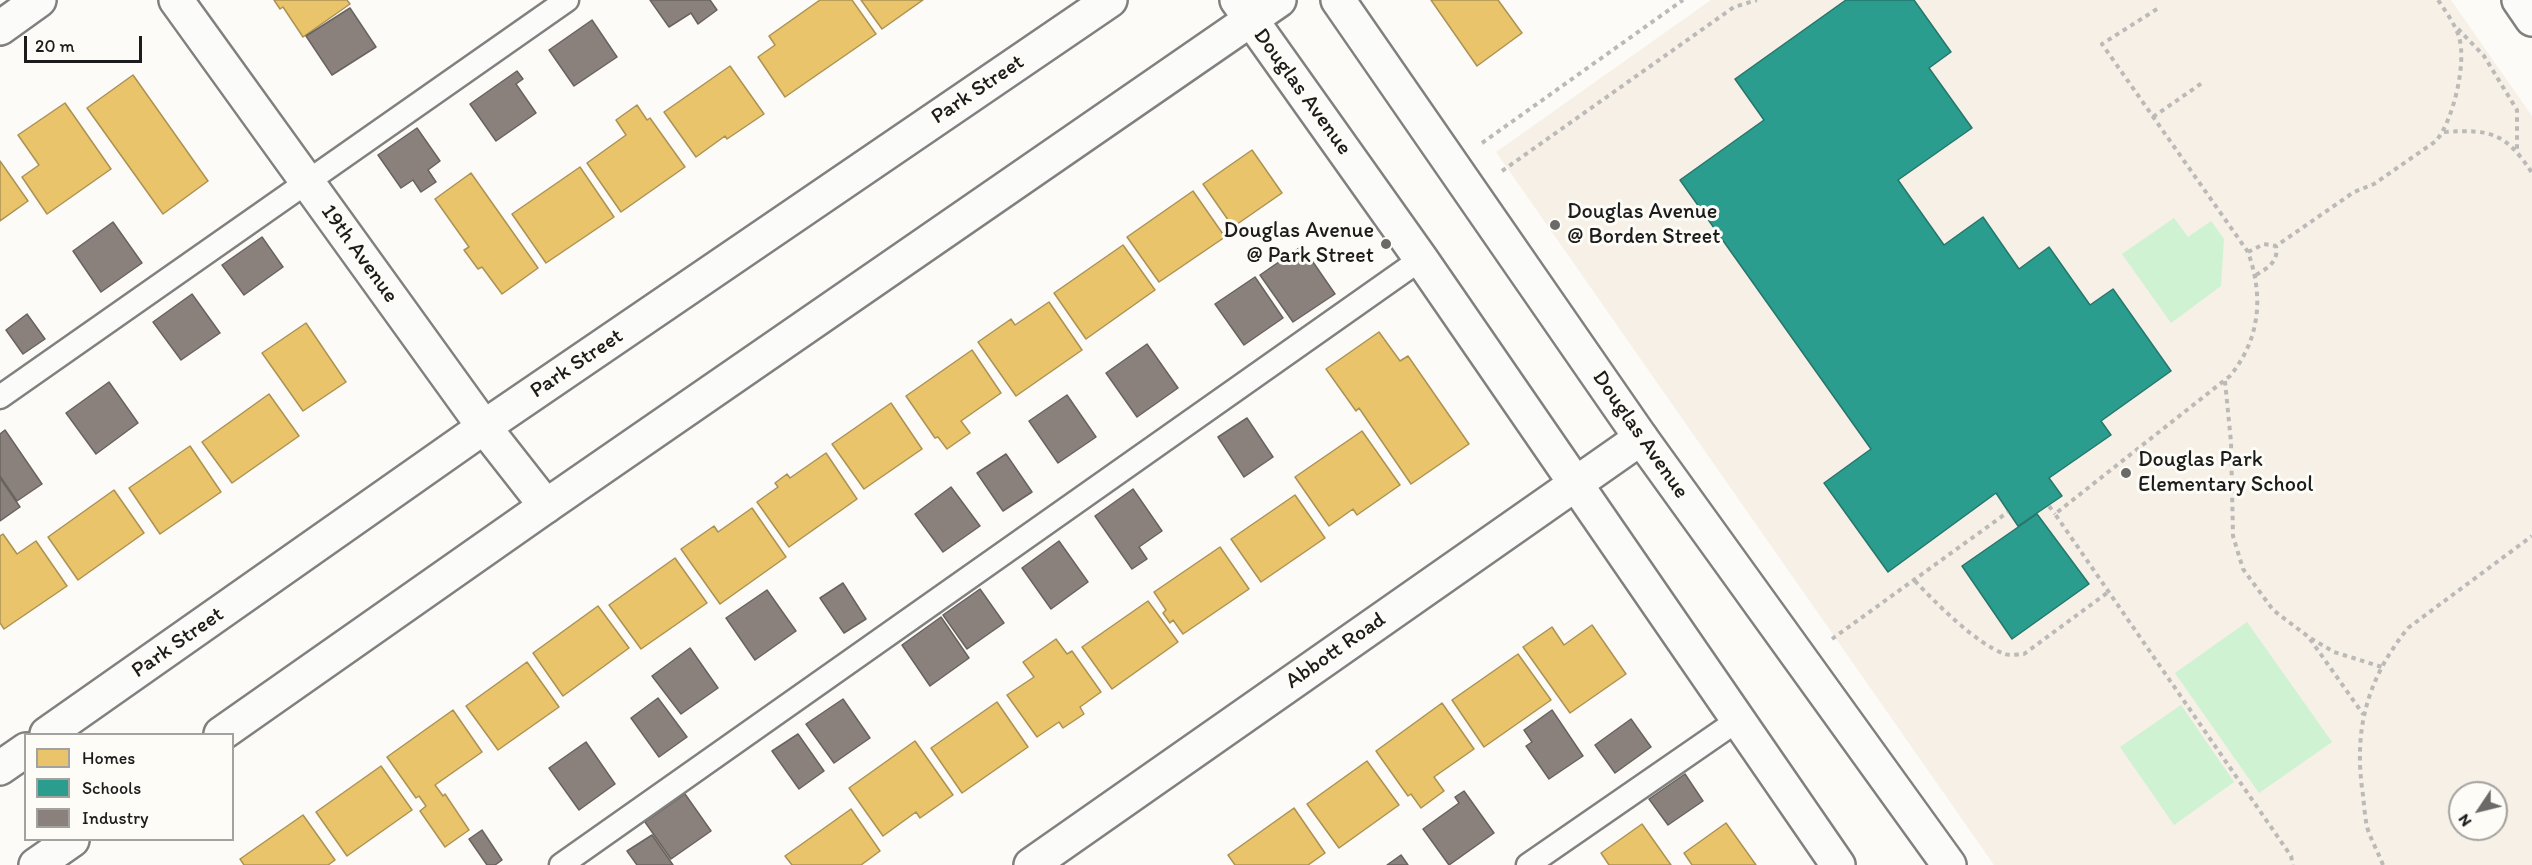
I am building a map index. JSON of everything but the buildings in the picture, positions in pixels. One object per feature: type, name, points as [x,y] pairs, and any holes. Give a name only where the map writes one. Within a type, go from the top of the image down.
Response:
[{"type":"street","points":[[0,28],[39,0]]},
{"type":"street","name":"19th Avenue","points":[[176,0],[484,428],[546,506]]},
{"type":"street","name":"Park Street","points":[[50,733],[484,428],[1110,0]]},
{"type":"street","points":[[224,733],[1244,10],[1279,0]]},
{"type":"street","name":"Douglas Avenue","points":[[1338,0],[1641,438],[1949,865]]},
{"type":"street","points":[[2519,0],[2532,19]]},
{"type":"street","name":"Douglas Avenue","points":[[1244,10],[1421,259],[1838,865]]},
{"type":"street","name":"Abbott Road","points":[[1031,865],[1641,438]]},
{"type":"street","points":[[0,768],[24,751]]},
{"type":"street","points":[[36,865],[71,841]]},
{"type":"lane","points":[[0,398],[567,0]]},
{"type":"lane","points":[[561,865],[1421,259]]},
{"type":"lane","points":[[1528,865],[1738,720]]},
{"type":"path","points":[[1452,164],[1683,0]]},
{"type":"path","points":[[1471,192],[1734,7],[1757,0]]},
{"type":"path","points":[[2248,252],[2264,244],[2276,246],[2354,192],[2374,184],[2436,141],[2444,132],[2457,91],[2462,55],[2460,39],[2454,25],[2438,0]]},
{"type":"path","points":[[2055,514],[2225,381],[2241,362],[2255,326],[2258,296],[2256,275],[2248,252],[2102,44],[2157,9]]},
{"type":"path","points":[[2454,25],[2484,56],[2517,110],[2517,150]]},
{"type":"path","points":[[2153,117],[2202,83]]},
{"type":"path","points":[[2444,132],[2470,131],[2496,136],[2517,150],[2532,173]]},
{"type":"path","points":[[2256,275],[2271,265],[2277,252],[2276,246]]},
{"type":"path","points":[[2225,381],[2231,442],[2233,536],[2238,557],[2252,584],[2273,610],[2310,638],[2334,652],[2382,667]]},
{"type":"path","points":[[2049,506],[2290,856],[2293,865]]},
{"type":"path","points":[[1802,660],[2008,513]]},
{"type":"path","points":[[2383,865],[2367,827],[2361,786],[2359,744],[2363,715],[2382,667],[2408,628],[2532,536]]},
{"type":"path","points":[[1915,581],[1939,606],[1991,647],[2008,655],[2024,654],[2107,593]]},
{"type":"path","points":[[2310,638],[2363,715]]},
{"type":"shaded area","name":"Douglas Park Elementary School","points":[[1711,0],[2451,0],[2532,116],[2532,865],[1994,865],[1496,152]]},
{"type":"green space","points":[[2174,218],[2188,237],[2211,221],[2224,239],[2221,286],[2171,323],[2122,254]]},
{"type":"green space","points":[[2247,622],[2332,742],[2259,793],[2175,673]]},
{"type":"green space","points":[[2181,705],[2234,782],[2174,825],[2120,747]]},
{"type":"place","name":"Douglas Avenue @ Borden Street","points":[[1555,225]]},
{"type":"place","name":"Douglas Avenue @ Park Street","points":[[1386,244]]},
{"type":"place","name":"Douglas Park Elementary School","points":[[2126,473]]}]
